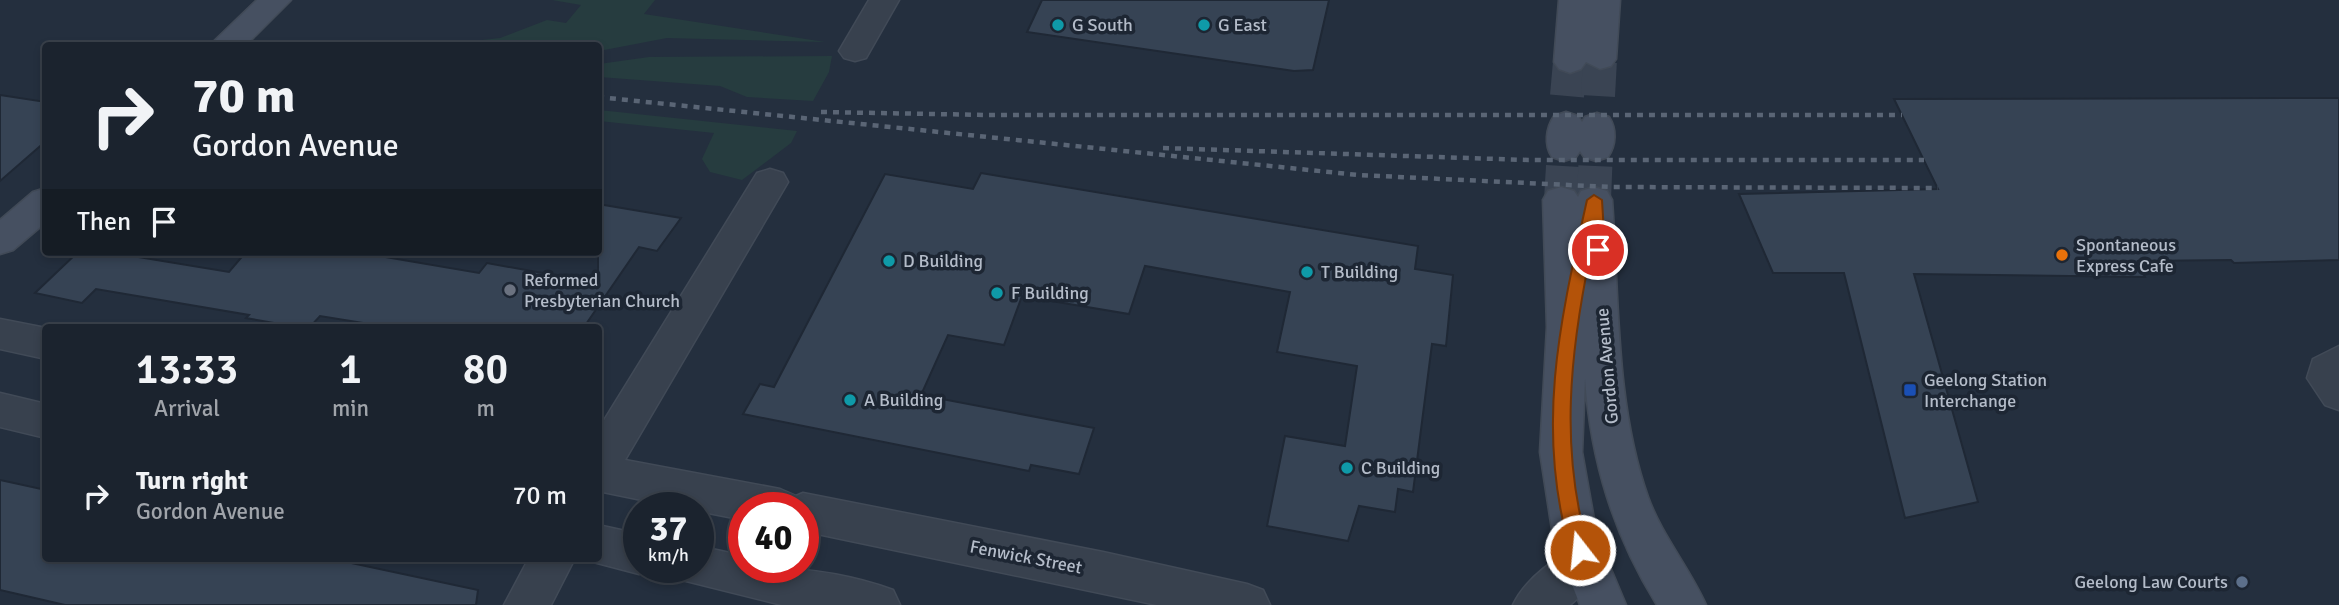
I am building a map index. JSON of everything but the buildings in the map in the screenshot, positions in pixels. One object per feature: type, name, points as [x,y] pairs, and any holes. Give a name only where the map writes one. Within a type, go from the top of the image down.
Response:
[{"type":"street","points":[[229,42],[276,0]]},
{"type":"street","points":[[855,51],[884,0]]},
{"type":"street","points":[[1574,0],[1590,51]]},
{"type":"street","points":[[1590,51],[1596,0]]},
{"type":"street","points":[[1590,51],[1605,0]]},
{"type":"street","points":[[602,463],[770,182]]},
{"type":"street","name":"Gordon Avenue","points":[[1560,200],[1567,327],[1561,452],[1569,513],[1584,565],[1603,605]]},
{"type":"street","name":"Gordon Avenue","points":[[1567,327],[1594,200],[1610,421],[1617,462],[1640,530],[1683,605]]},
{"type":"street","points":[[0,240],[42,204]]},
{"type":"street","points":[[0,334],[42,343]]},
{"type":"street","points":[[2339,362],[2327,370],[2327,378],[2339,393]]},
{"type":"street","points":[[0,410],[42,420]]},
{"type":"street","points":[[602,471],[728,497]]},
{"type":"street","name":"Fenwick Street","points":[[819,515],[1103,572],[1247,605]]},
{"type":"street","points":[[602,546],[623,550]]},
{"type":"street","points":[[527,605],[550,562]]},
{"type":"street","points":[[1536,605],[1584,565]]},
{"type":"street","points":[[714,569],[877,605]]},
{"type":"green space","points":[[552,0],[655,0],[644,14],[825,42],[667,38],[602,50],[602,42],[465,42],[500,38],[547,20],[566,23],[581,5]]},
{"type":"green space","points":[[832,56],[829,72],[813,101],[747,97],[720,86],[602,77],[602,64],[649,57]]},
{"type":"green space","points":[[602,110],[797,131],[791,143],[742,180],[710,172],[702,159],[714,133],[602,121]]},
{"type":"tunnel","points":[[1598,96],[1600,59]]},
{"type":"tunnel","points":[[1567,96],[1570,62]]},
{"type":"tunnel","points":[[1561,200],[1564,149]]},
{"type":"tunnel","points":[[1594,200],[1596,149]]},
{"type":"railway","points":[[602,97],[1358,175],[1611,187],[1938,188]]},
{"type":"railway","points":[[821,112],[988,115],[1902,115]]},
{"type":"railway","points":[[1163,148],[1528,160],[1924,160]]},
{"type":"place","name":"G South","points":[[1058,25]]},
{"type":"place","name":"G East","points":[[1204,25]]},
{"type":"place","name":"Spontaneous Express Cafe","points":[[2062,255]]},
{"type":"place","name":"D Building","points":[[889,261]]},
{"type":"place","name":"T Building","points":[[1307,272]]},
{"type":"place","name":"Reformed Presbyterian Church","points":[[510,290]]},
{"type":"place","name":"F Building","points":[[997,293]]},
{"type":"place","name":"Geelong Station Interchange","points":[[1910,390]]},
{"type":"place","name":"A Building","points":[[850,400]]},
{"type":"place","name":"C Building","points":[[1347,468]]},
{"type":"place","name":"Geelong Law Courts","points":[[2242,582]]},
{"type":"route","points":[[1580,550],[1569,513],[1560,422],[1567,327],[1594,200],[1598,250]]}]
